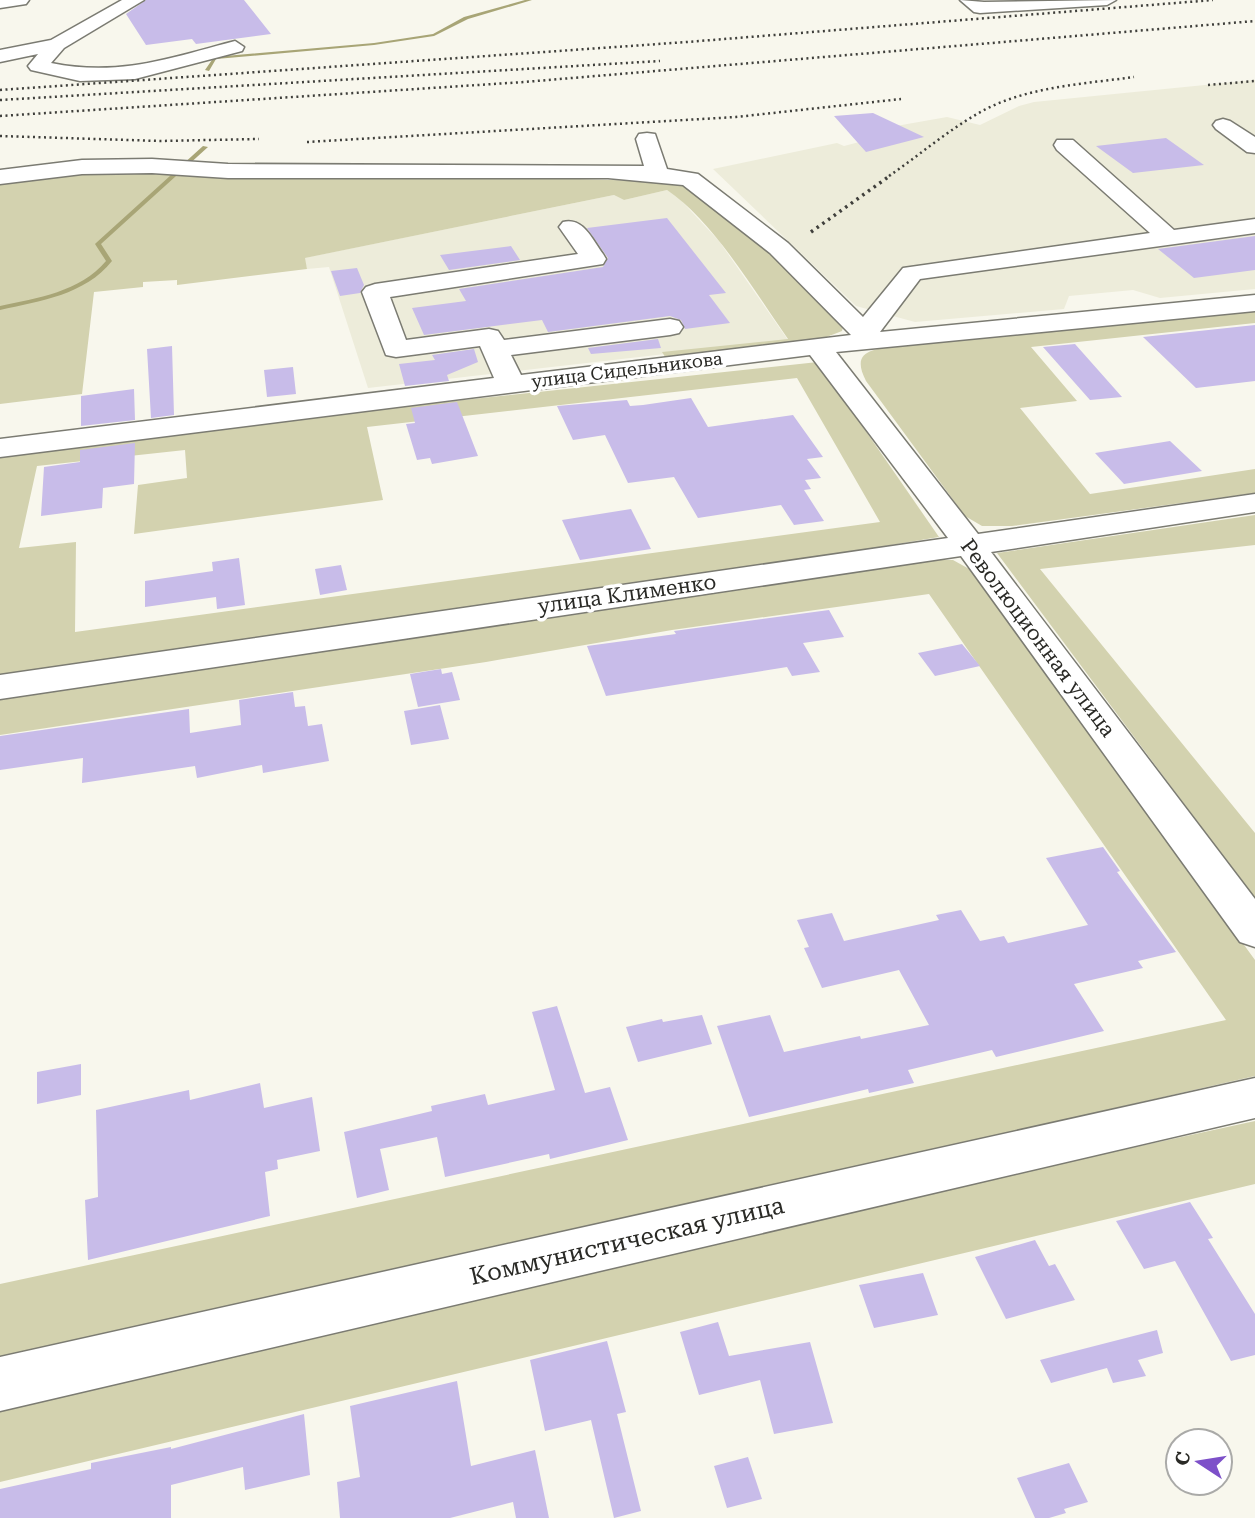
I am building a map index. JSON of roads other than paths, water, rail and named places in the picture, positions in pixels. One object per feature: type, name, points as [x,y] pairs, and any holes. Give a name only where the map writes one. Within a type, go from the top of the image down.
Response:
[{"type":"street","points":[[0,3],[20,0]]},
{"type":"street","points":[[0,56],[57,44],[135,0]]},
{"type":"street","points":[[974,4],[1107,0]]},
{"type":"street","points":[[57,44],[38,66],[80,75],[135,73],[235,47]]},
{"type":"street","points":[[1223,125],[1255,147]]},
{"type":"street","points":[[647,139],[657,174]]},
{"type":"street","points":[[1065,145],[1168,237]]},
{"type":"street","points":[[0,177],[82,167],[152,166],[228,172],[657,174],[691,179],[779,248],[868,337],[912,273],[1255,226]]},
{"type":"street","points":[[511,384],[489,337],[396,349],[375,292],[594,259],[571,227]]},
{"type":"street","name":"улица Сидельникова","points":[[0,448],[817,346],[868,337],[1255,303]]},
{"type":"street","points":[[495,349],[670,327]]},
{"type":"street","name":"Революционная улица","points":[[817,346],[969,544],[1255,931]]},
{"type":"street","name":"улица Клименко","points":[[0,687],[1255,503]]},
{"type":"street","name":"Коммунистическая улица","points":[[0,1384],[1255,1098]]},
{"type":"waterway","points":[[207,70],[214,58],[374,44],[434,35],[466,18],[530,0]]},
{"type":"waterway","points":[[0,308],[60,293],[100,272],[109,261],[98,244],[205,147]]},
{"type":"railway","points":[[0,90],[687,42],[1213,0]]},
{"type":"railway","points":[[0,116],[524,82],[1255,21]]},
{"type":"railway","points":[[0,100],[660,61]]},
{"type":"railway","points":[[889,176],[954,128],[995,105],[1033,92],[1134,77]]},
{"type":"railway","points":[[1208,85],[1255,81]]},
{"type":"railway","points":[[307,142],[736,117],[901,99]]},
{"type":"railway","points":[[0,136],[160,141],[259,139]]},
{"type":"railway","points":[[811,232],[891,175]]}]
